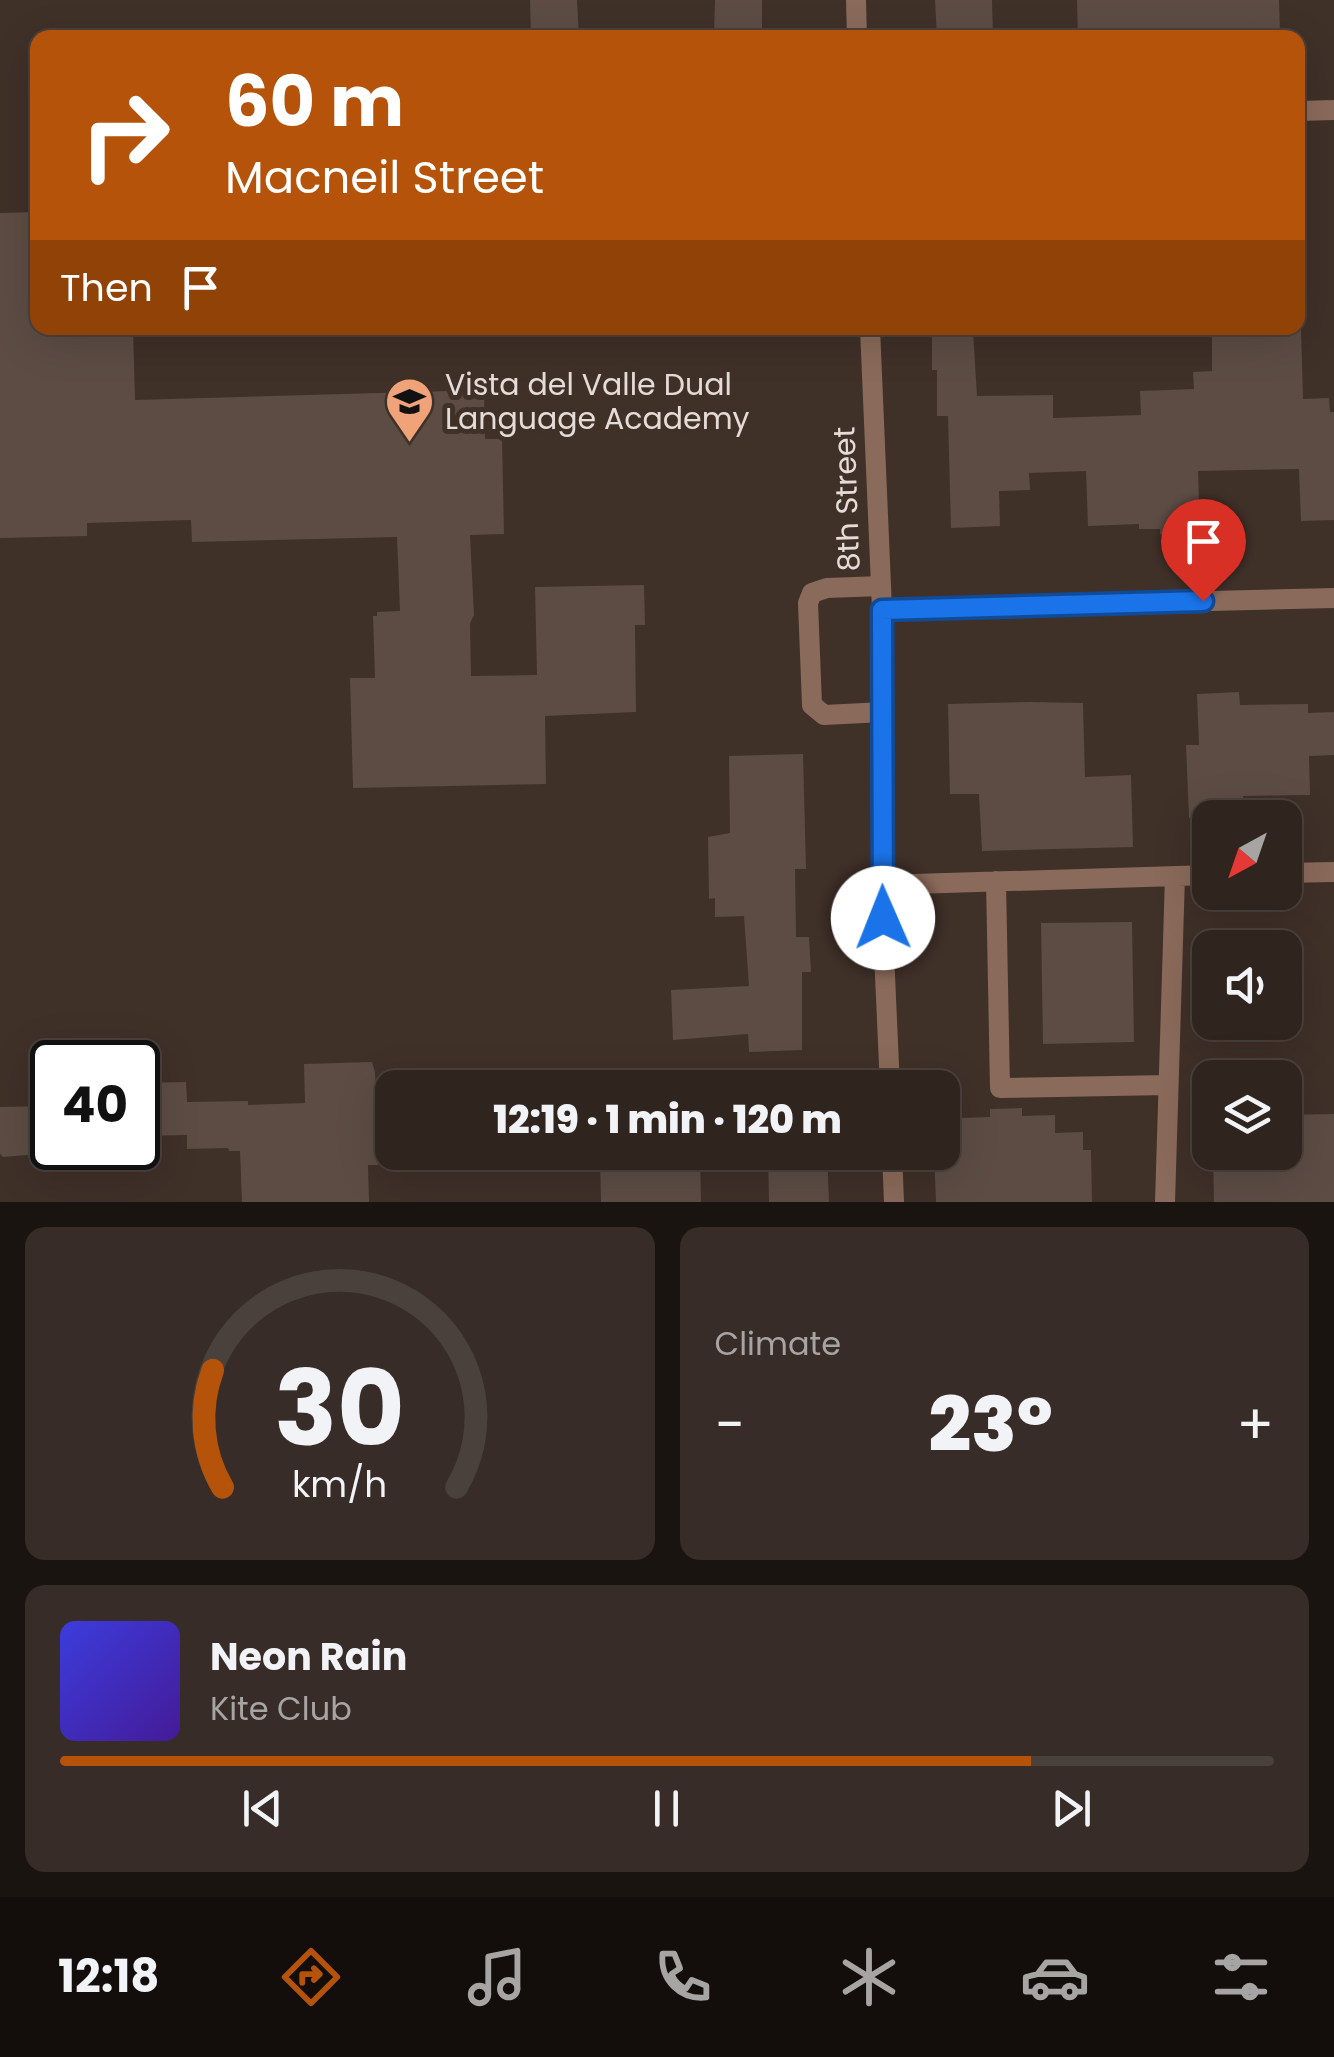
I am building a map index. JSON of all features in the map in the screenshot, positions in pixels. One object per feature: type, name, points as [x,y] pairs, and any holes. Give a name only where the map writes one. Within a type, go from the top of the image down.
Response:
[{"type":"street","points":[[856,0],[857,30]]},
{"type":"street","points":[[1305,111],[1334,110]]},
{"type":"street","name":"8th Street","points":[[870,335],[882,610],[881,885],[889,1070]]},
{"type":"street","points":[[881,586],[826,588],[812,593],[808,604],[812,705],[816,712],[884,712]]},
{"type":"street","points":[[882,610],[1334,598]]},
{"type":"street","points":[[1302,873],[1334,872]]},
{"type":"street","points":[[1165,1202],[1175,876]]},
{"type":"street","points":[[881,885],[1192,876]]},
{"type":"street","points":[[996,882],[1000,1088],[1168,1085]]},
{"type":"street","points":[[893,1170],[894,1202]]},
{"type":"building","points":[[530,0],[577,0],[579,30],[531,30]]},
{"type":"building","points":[[715,0],[762,0],[762,30],[714,30]]},
{"type":"building","points":[[935,0],[992,0],[993,30],[937,30]]},
{"type":"building","points":[[1077,0],[1279,0],[1280,30],[1078,30]]},
{"type":"building","points":[[30,212],[30,335],[133,335],[135,400],[484,390],[485,439],[502,439],[504,534],[470,535],[474,615],[470,623],[471,676],[537,675],[535,587],[644,585],[645,625],[635,625],[636,712],[545,716],[546,784],[353,788],[350,678],[375,678],[373,616],[377,612],[400,611],[397,537],[192,542],[191,520],[87,523],[87,536],[0,538],[0,213]]},
{"type":"building","points":[[932,335],[973,335],[977,396],[1053,395],[1053,418],[1141,415],[1140,391],[1194,389],[1193,372],[1212,371],[1212,335],[1301,335],[1303,399],[1329,398],[1330,412],[1334,412],[1334,520],[1301,521],[1299,469],[1198,471],[1200,533],[1160,534],[1160,529],[1139,529],[1139,524],[1088,526],[1086,471],[1029,473],[1030,490],[999,491],[1000,526],[951,528],[948,416],[937,416]]},
{"type":"building","points":[[1239,692],[1240,705],[1308,704],[1308,713],[1334,712],[1334,755],[1309,756],[1310,795],[1192,800],[1189,818],[1186,745],[1199,745],[1197,694]]},
{"type":"building","points":[[1083,703],[1085,777],[1131,775],[1133,847],[982,851],[979,794],[950,794],[948,704]]},
{"type":"building","points":[[803,754],[806,869],[795,869],[796,937],[809,937],[811,972],[802,972],[802,1050],[749,1052],[748,1034],[673,1040],[671,990],[749,986],[744,916],[715,917],[715,898],[709,899],[708,837],[730,833],[729,756]]},
{"type":"building","points":[[1132,922],[1134,1042],[1043,1044],[1041,923]]},
{"type":"building","points":[[372,1062],[375,1165],[368,1165],[369,1202],[242,1202],[240,1151],[187,1149],[187,1135],[160,1136],[160,1083],[186,1082],[187,1102],[305,1103],[304,1064]]},
{"type":"building","points":[[30,1106],[30,1155],[0,1154],[0,1107]]},
{"type":"building","points":[[1022,1108],[1022,1116],[1055,1115],[1055,1133],[1083,1132],[1083,1150],[1091,1150],[1092,1202],[936,1202],[935,1170],[960,1170],[960,1118],[990,1117],[990,1109]]},
{"type":"building","points":[[1334,1114],[1334,1202],[1214,1202],[1213,1170],[1302,1170],[1302,1115]]},
{"type":"building","points":[[600,1170],[700,1170],[701,1202],[601,1202]]},
{"type":"building","points":[[768,1170],[828,1170],[829,1202],[769,1202]]},
{"type":"place","name":"Vista del Valle Dual Language Academy","points":[[410,444]]},
{"type":"route","points":[[883,918],[882,610],[1203,601]]}]
